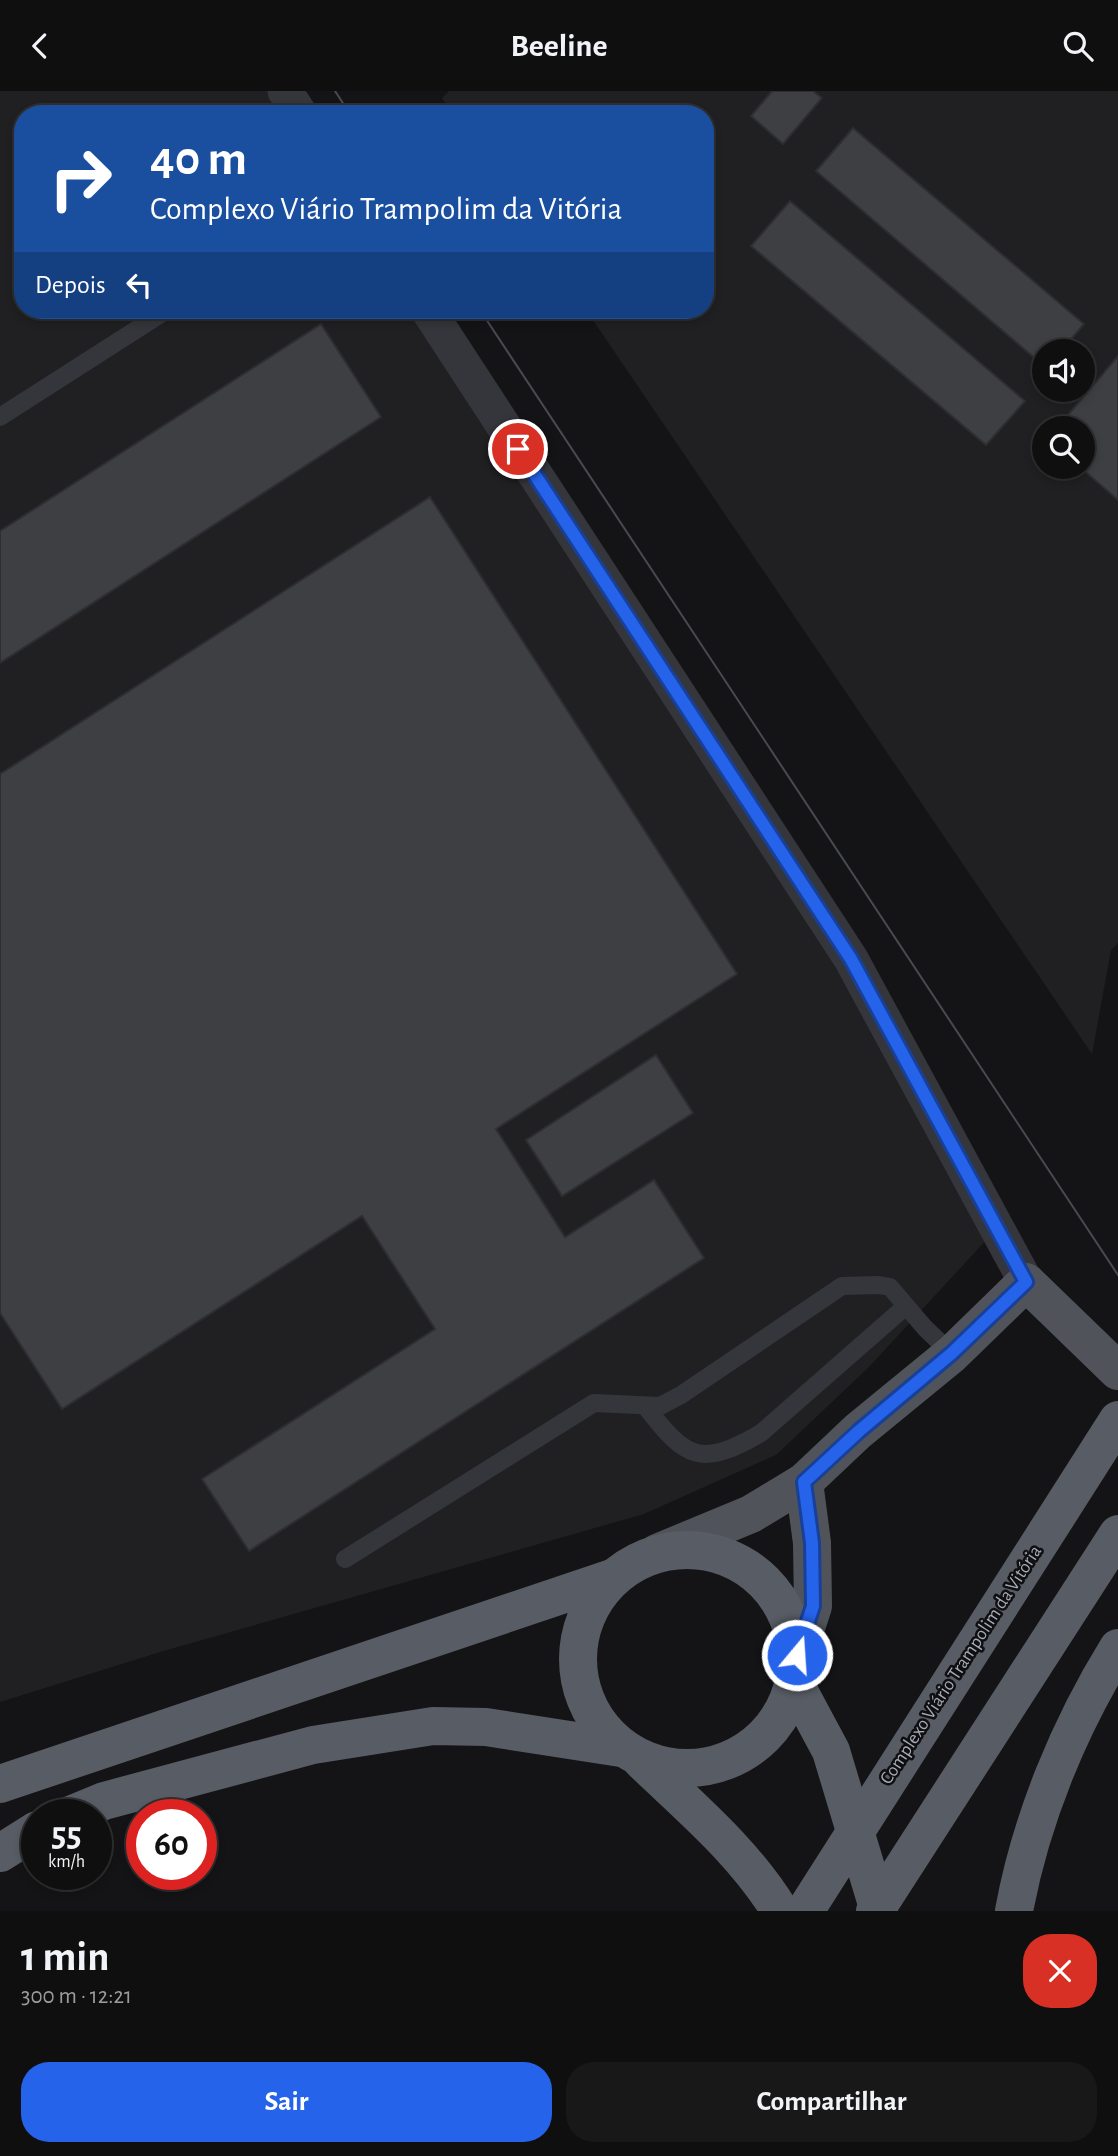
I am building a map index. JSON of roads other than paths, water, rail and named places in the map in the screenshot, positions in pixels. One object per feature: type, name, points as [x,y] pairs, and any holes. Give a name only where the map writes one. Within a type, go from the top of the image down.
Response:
[{"type":"highway","name":"Complexo Viário Trampolim da Vitória","points":[[805,1911],[1118,1420]]},
{"type":"highway","points":[[877,1911],[1118,1534]]},
{"type":"highway","points":[[0,1784],[612,1578],[634,1563],[657,1553],[707,1551],[753,1570],[785,1608],[796,1669],[831,1751],[877,1911]]},
{"type":"highway","points":[[612,1578],[585,1617],[577,1665],[590,1711],[631,1753],[731,1845],[765,1886],[780,1911]]},
{"type":"highway","points":[[1014,1911],[1019,1884],[1053,1778],[1100,1677],[1118,1648]]},
{"type":"highway","points":[[112,1800],[313,1745],[433,1726],[486,1727],[631,1753],[678,1768],[717,1764],[752,1747],[779,1719],[796,1669]]},
{"type":"highway","points":[[0,1853],[21,1841]]},
{"type":"main road","points":[[657,1553],[751,1514],[804,1482],[859,1431],[952,1353],[1026,1282],[1118,1371]]},
{"type":"main road","points":[[796,1669],[813,1606],[812,1543],[804,1482]]},
{"type":"street","points":[[434,319],[851,959],[1026,1282]]},
{"type":"lane","points":[[0,417],[153,319]]},
{"type":"lane","points":[[345,1559],[594,1403],[660,1406],[681,1395],[842,1286],[890,1287],[952,1353]]},
{"type":"lane","points":[[646,1407],[669,1436],[686,1451],[706,1455],[733,1449],[761,1433],[905,1306]]},
{"type":"tram line","points":[[335,91],[344,105]]},
{"type":"tram line","points":[[486,319],[1118,1275]]}]
